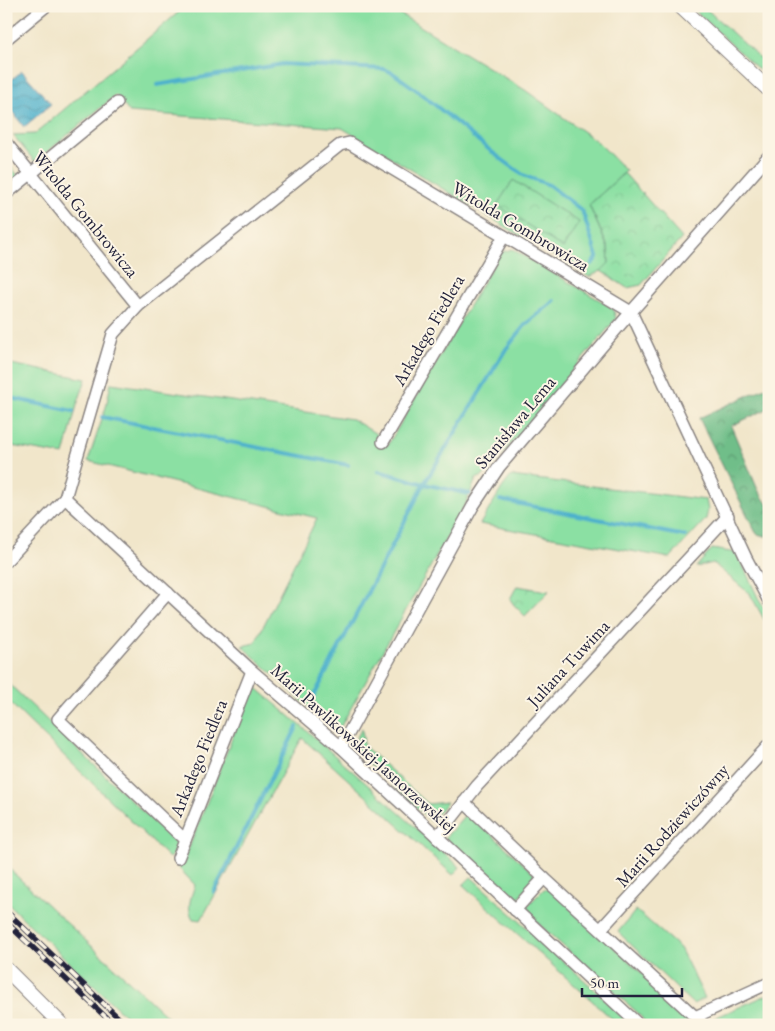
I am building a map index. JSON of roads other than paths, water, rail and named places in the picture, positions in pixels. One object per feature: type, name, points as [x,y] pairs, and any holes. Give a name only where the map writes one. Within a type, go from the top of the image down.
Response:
[{"type":"street","points":[[6,39],[46,6]]},
{"type":"street","points":[[680,6],[769,90]]},
{"type":"street","points":[[6,194],[117,103]]},
{"type":"street","name":"Witolda Gombrowicza","points":[[6,143],[138,306]]},
{"type":"street","name":"Witolda Gombrowicza","points":[[65,498],[113,334],[138,306],[340,145],[348,143],[631,312]]},
{"type":"street","name":"Stanisława Lema","points":[[341,747],[472,506],[499,467],[631,312],[769,156]]},
{"type":"street","name":"Arkadego Fiedlera","points":[[383,442],[504,236]]},
{"type":"street","points":[[631,312],[746,558],[769,601]]},
{"type":"street","points":[[6,561],[65,498]]},
{"type":"street","name":"Marii Pawlikowskiej-Jasnorzewskiej","points":[[65,498],[252,671],[341,747],[639,1025]]},
{"type":"street","name":"Juliana Tuwima","points":[[437,837],[477,786],[728,516]]},
{"type":"street","points":[[168,593],[58,719],[185,840]]},
{"type":"street","name":"Arkadego Fiedlera","points":[[178,858],[252,671]]},
{"type":"street","name":"Marii Rodziewiczówny","points":[[601,929],[769,745]]},
{"type":"street","name":"Marii Pawlikowskiej-Jasnorzewskiej","points":[[464,802],[704,1025]]},
{"type":"street","points":[[515,910],[544,878]]},
{"type":"street","points":[[6,969],[62,1025]]},
{"type":"street","points":[[695,1017],[769,983]]},
{"type":"water","points":[[22,71],[51,104],[24,127],[6,103],[6,84]]},
{"type":"waterway","points":[[157,85],[283,64],[384,69],[393,73],[418,91],[523,175],[549,185],[580,209],[597,257],[592,264]]},
{"type":"waterway","points":[[314,696],[424,484],[506,349],[526,324],[554,301]]},
{"type":"waterway","points":[[6,397],[73,411]]},
{"type":"waterway","points":[[102,417],[348,465]]},
{"type":"waterway","points":[[378,471],[470,494]]},
{"type":"waterway","points":[[500,500],[685,536]]},
{"type":"waterway","points":[[214,892],[297,727]]},
{"type":"railway","points":[[6,911],[126,1025]]},
{"type":"railway","points":[[6,922],[114,1025]]}]
